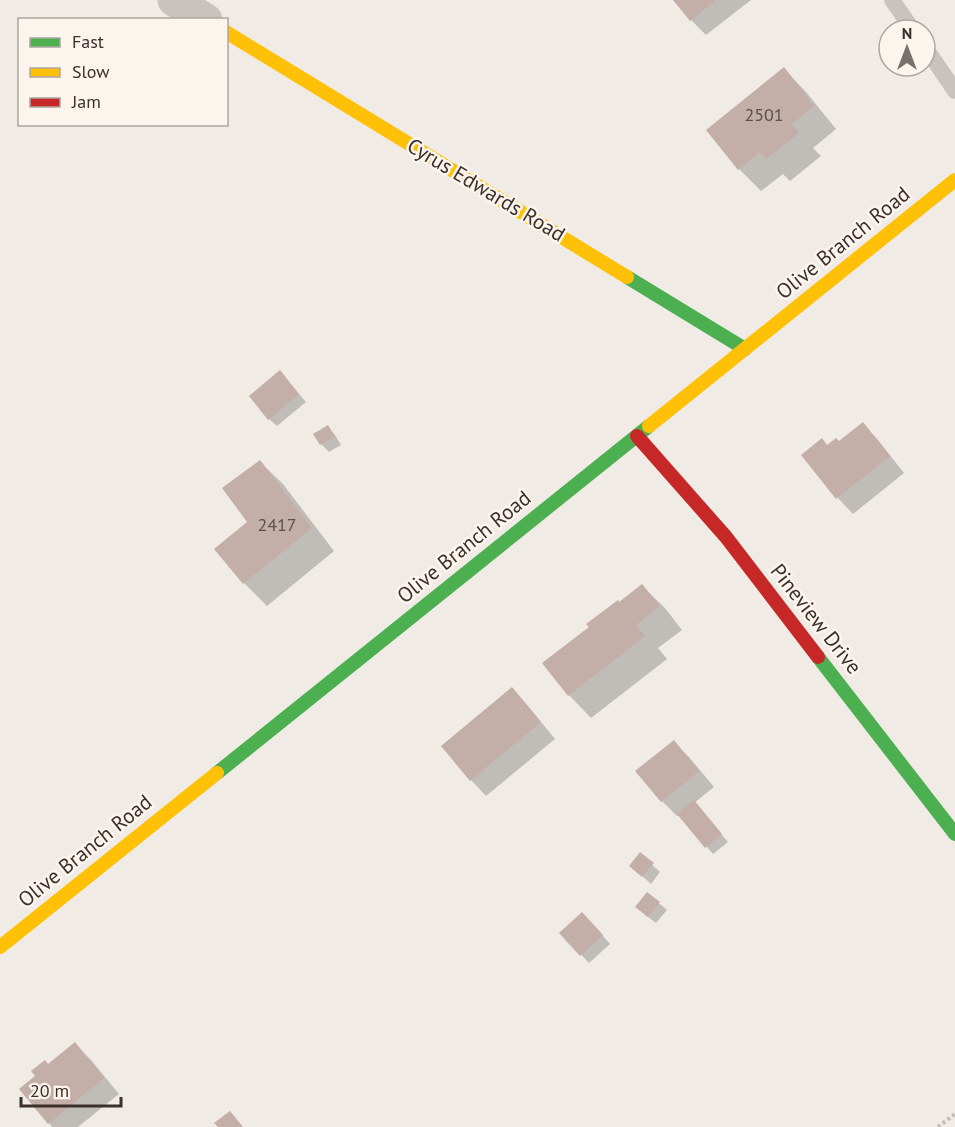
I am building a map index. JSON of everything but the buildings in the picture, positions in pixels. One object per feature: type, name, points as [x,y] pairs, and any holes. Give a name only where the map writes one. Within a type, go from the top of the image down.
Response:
[{"type":"street","points":[[174,0],[203,18]]},
{"type":"street","name":"Cyrus Edwards Road","points":[[228,33],[745,349]]},
{"type":"street","name":"Olive Branch Road","points":[[0,947],[955,180]]},
{"type":"street","name":"Pineview Drive","points":[[637,436],[726,537],[955,834]]},
{"type":"lane","points":[[892,0],[905,18]]},
{"type":"lane","points":[[937,65],[955,91]]},
{"type":"path","points":[[938,1127],[955,1114]]},
{"type":"traffic: fast","points":[[627,277],[745,349]]},
{"type":"traffic: fast","points":[[217,773],[649,426]]},
{"type":"traffic: fast","points":[[818,657],[955,834]]},
{"type":"traffic: slow","points":[[228,33],[627,277]]},
{"type":"traffic: slow","points":[[649,426],[955,180]]},
{"type":"traffic: slow","points":[[0,947],[217,773]]},
{"type":"traffic: jam","points":[[637,436],[726,537],[818,657]]}]
